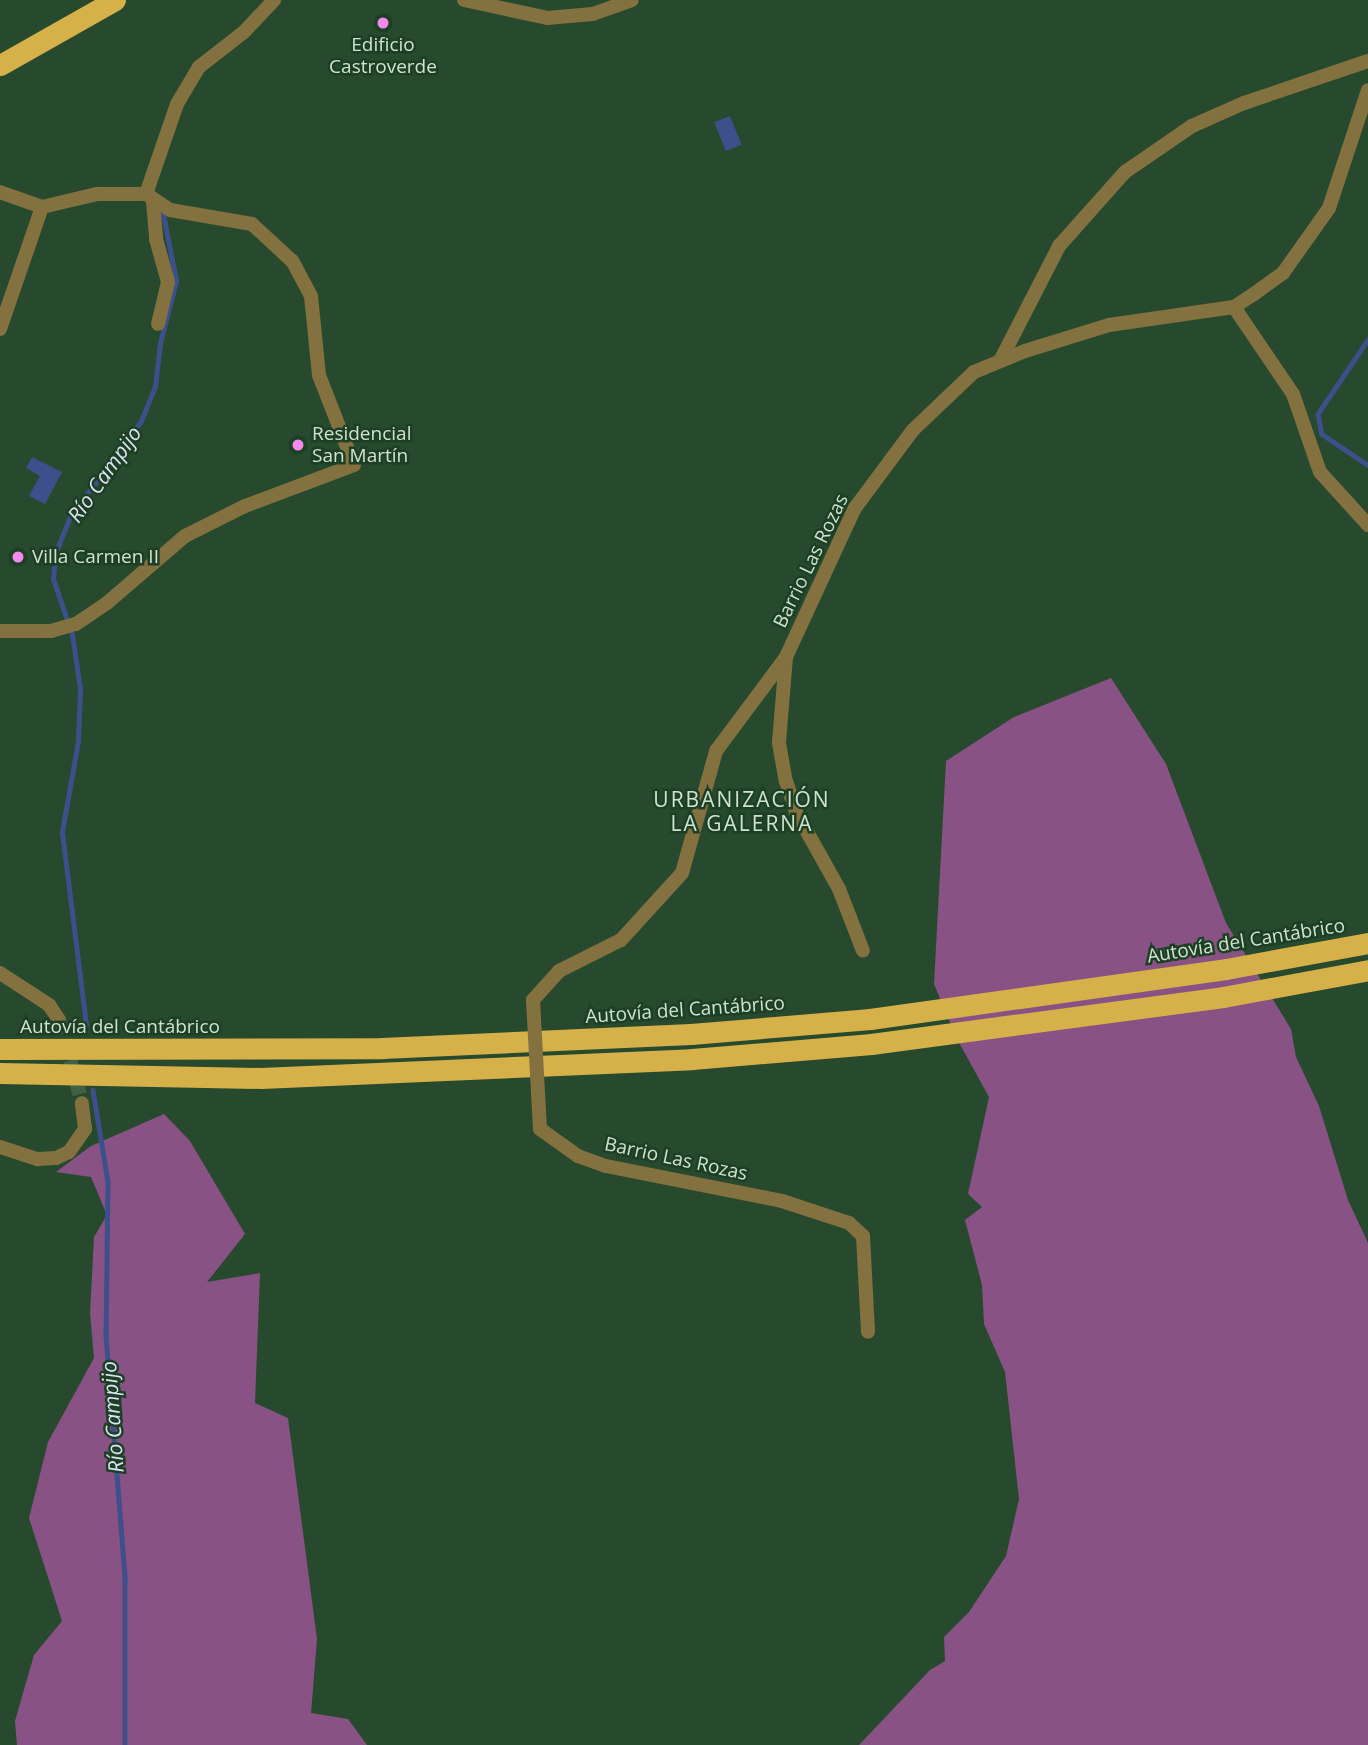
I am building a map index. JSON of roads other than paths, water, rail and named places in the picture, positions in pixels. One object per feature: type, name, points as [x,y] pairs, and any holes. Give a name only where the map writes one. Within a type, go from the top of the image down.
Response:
[{"type":"highway","points":[[0,65],[115,0]]},
{"type":"highway","name":"Autovía del Cantábrico","points":[[0,1049],[382,1048],[705,1033],[883,1017],[1226,969],[1368,943]]},
{"type":"highway","points":[[0,1073],[261,1078],[692,1059],[872,1044],[1182,1003],[1368,970]]},
{"type":"street","points":[[158,324],[168,282],[156,240],[149,198],[177,104],[199,67],[244,32],[274,0]]},
{"type":"street","points":[[464,0],[547,18],[593,14],[632,0]]},
{"type":"street","points":[[1000,361],[1059,246],[1099,198],[1139,161],[1192,126],[1234,107],[1368,61]]},
{"type":"street","points":[[1368,90],[1342,177],[1308,242],[1283,273],[1234,307],[1293,394],[1320,472],[1368,525]]},
{"type":"street","points":[[0,191],[42,207],[97,194],[149,198],[187,214],[251,224],[292,261],[311,296],[319,375],[354,456],[354,465],[337,474],[245,506],[185,536],[76,624],[51,631],[0,631]]},
{"type":"street","points":[[0,329],[42,207]]},
{"type":"street","name":"Barrio Las Rozas","points":[[868,1332],[863,1236],[849,1223],[782,1201],[606,1166],[578,1156],[540,1129],[533,1000],[559,971],[621,940],[682,873],[716,751],[786,657],[838,540],[882,468],[944,396],[974,372],[1110,325],[1234,307]]},
{"type":"street","name":"Barrio Las Rozas","points":[[786,657],[779,743],[786,781],[796,812],[839,889],[863,951]]},
{"type":"street","points":[[0,973],[49,1005],[59,1020]]},
{"type":"street","points":[[0,1147],[38,1159],[63,1155],[82,1138],[82,1103]]},
{"type":"water","points":[[730,116],[742,145],[726,151],[714,122]]},
{"type":"water","points":[[32,457],[62,472],[45,504],[29,496],[40,476],[26,468]]},
{"type":"waterway","name":"Río Campijo","points":[[86,1025],[62,832],[78,741],[80,689],[72,635],[53,579],[55,554],[70,517],[141,421],[155,387],[160,343],[176,281],[163,214]]},
{"type":"waterway","points":[[1368,340],[1318,414],[1322,434],[1368,465]]},
{"type":"waterway","name":"Río Campijo","points":[[93,1090],[108,1182],[106,1335],[125,1578],[125,1745]]},
{"type":"tunnel","points":[[59,1020],[82,1103]]},
{"type":"place","name":"Edificio Castroverde","points":[[383,23]]},
{"type":"place","name":"Residencial San Martín","points":[[298,445]]},
{"type":"place","name":"Villa Carmen II","points":[[18,557]]},
{"type":"district","name":"URBANIZACIÓN LA GALERNA","points":[[742,811]]}]
